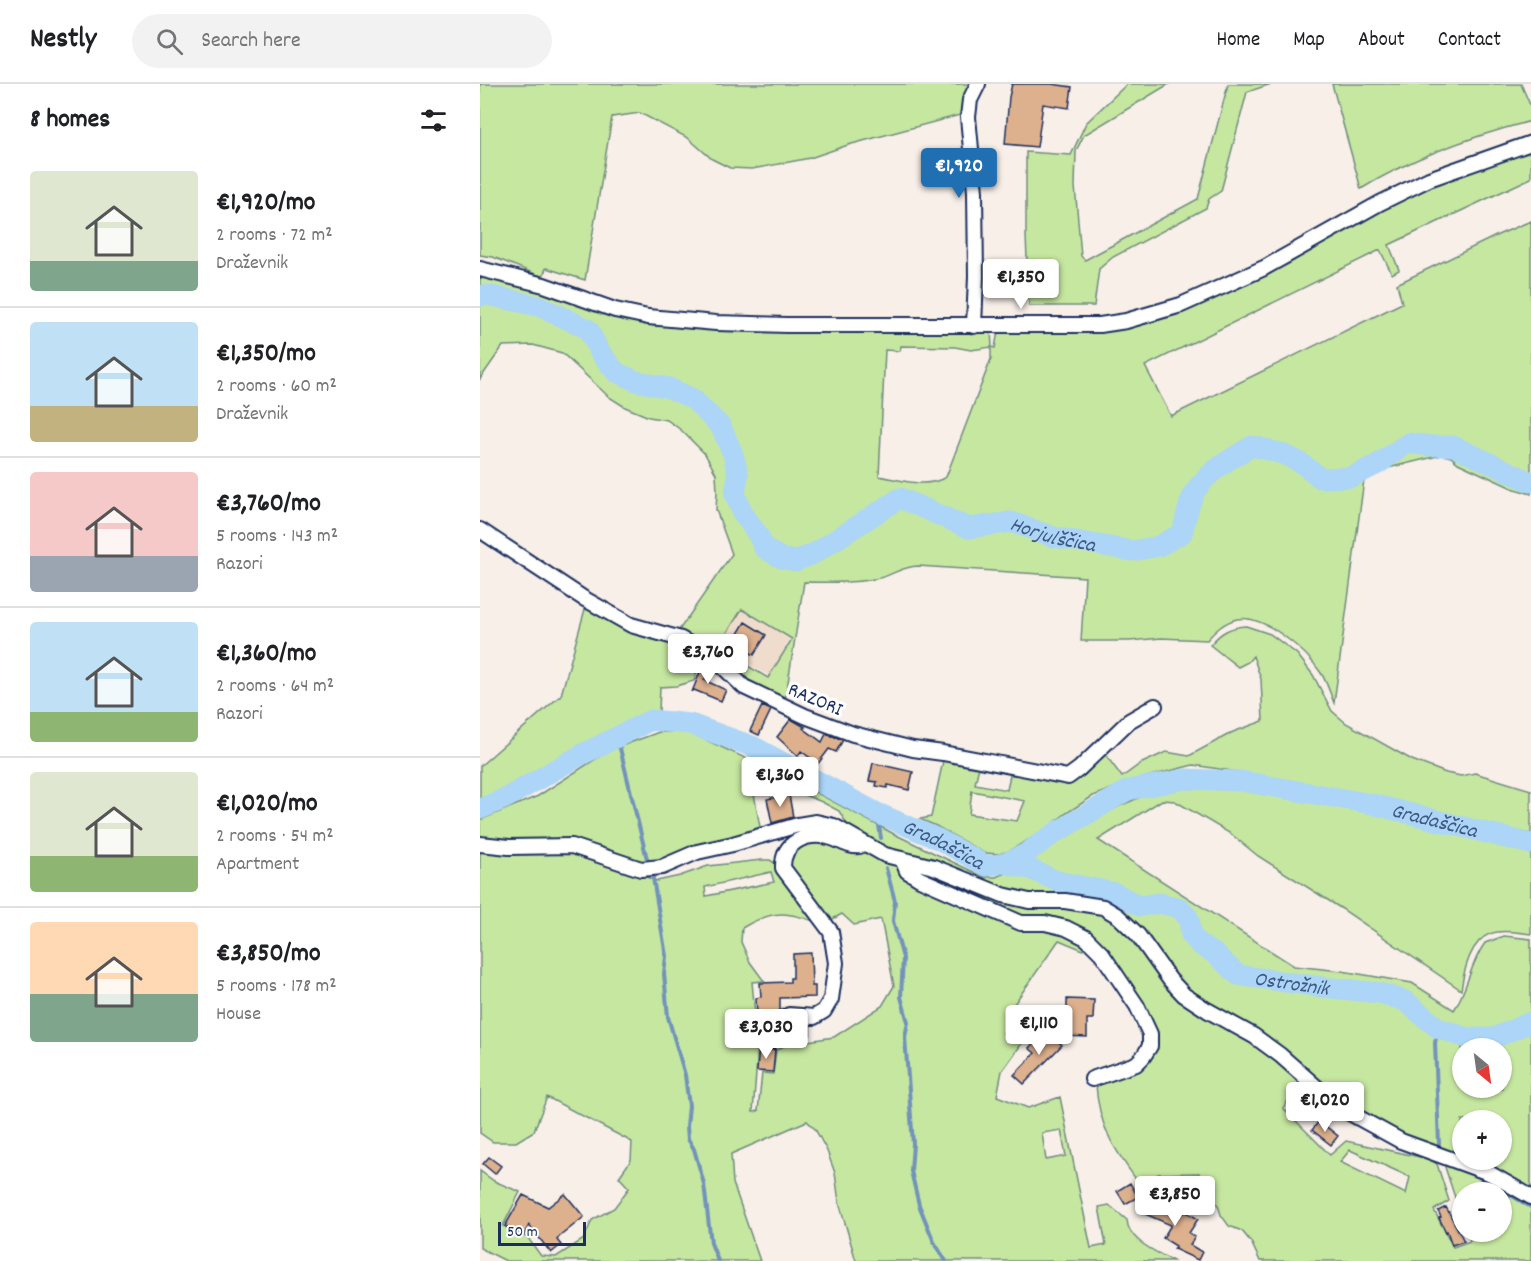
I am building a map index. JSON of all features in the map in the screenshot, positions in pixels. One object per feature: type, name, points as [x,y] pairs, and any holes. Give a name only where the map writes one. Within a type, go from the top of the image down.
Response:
[{"type":"street","points":[[974,326],[975,192],[968,117],[970,100],[978,84]]},
{"type":"street","points":[[480,269],[544,285],[615,310],[648,317],[716,323],[1100,325],[1126,321],[1181,305],[1264,268],[1380,203],[1430,180],[1531,143]]},
{"type":"street","name":"RAZORI","points":[[480,530],[583,598],[632,625],[681,639],[716,660],[744,687],[806,716],[853,734],[914,749],[1068,777],[1080,769],[1130,721],[1155,706]]},
{"type":"street","points":[[480,844],[509,847],[572,846],[641,869],[662,867],[697,852],[816,822],[834,826],[885,855],[934,867],[1003,895],[1029,900],[1065,901],[1102,907],[1118,916],[1138,935],[1170,980],[1184,995],[1206,1010],[1254,1036],[1280,1055],[1339,1107],[1401,1141],[1489,1173],[1531,1197]]},
{"type":"street","points":[[769,1042],[783,1020],[789,1015],[814,1017],[824,1011],[831,999],[836,963],[831,932],[783,868],[783,858],[793,843],[813,835],[839,840],[854,847],[865,845]]},
{"type":"street","points":[[903,859],[908,871],[920,879],[1021,923],[1066,928],[1086,938],[1102,954],[1137,1006],[1150,1034],[1150,1046],[1136,1064],[1092,1079]]},
{"type":"shaded area","points":[[740,608],[791,638],[769,676],[718,646]]},
{"type":"green space","points":[[480,84],[973,84],[964,114],[848,145],[810,158],[752,169],[730,168],[712,159],[688,138],[640,113],[612,117],[585,280],[546,268],[543,277],[493,257],[480,255]]},
{"type":"green space","points":[[1127,84],[1169,84],[1084,135],[1076,151],[1075,186],[1081,256],[1085,260],[1198,199],[1228,84],[1271,84],[1247,92],[1221,191],[1209,199],[1206,208],[1113,257],[1099,269],[1094,306],[1029,306],[1026,152],[1071,155],[1086,123]]},
{"type":"green space","points":[[1332,84],[1521,84],[1531,107],[1531,121],[1443,149],[1401,167],[1361,189]]},
{"type":"green space","points":[[1531,149],[1531,178],[1389,245],[1399,270],[1392,274],[1380,250],[1145,366],[1171,416],[1402,303],[1397,284],[1531,221],[1531,494],[1512,488],[1458,463],[1451,457],[1442,455],[1384,469],[1364,480],[1334,703],[1327,684],[1315,664],[1296,645],[1260,622],[1248,619],[1232,620],[1220,627],[1207,640],[1161,638],[1130,641],[1081,641],[1085,577],[918,566],[863,581],[804,582],[785,701],[742,679],[727,663],[731,656],[768,678],[792,639],[742,609],[718,647],[722,651],[719,654],[677,633],[732,554],[716,510],[716,474],[705,454],[681,430],[667,420],[649,417],[609,397],[562,353],[533,345],[503,346],[480,379],[480,274],[524,284],[654,326],[991,331],[992,347],[995,348],[998,331],[1111,330],[1137,326],[1180,314],[1288,264],[1392,203],[1424,187]],"holes":[[[901,346],[955,347],[971,350],[991,347],[991,359],[946,477],[938,481],[922,483],[879,476],[885,350],[900,351]]]},
{"type":"green space","points":[[587,602],[667,637],[706,659],[697,670],[694,681],[660,687],[659,711],[649,711],[501,792],[480,800],[480,766],[561,695]]},
{"type":"green space","points":[[1246,626],[1270,634],[1297,654],[1313,675],[1332,711],[1346,723],[1412,760],[1446,773],[1461,776],[1475,773],[1531,790],[1531,834],[1259,775],[1193,765],[1134,780],[1093,796],[1042,832],[1009,851],[999,854],[984,853],[920,819],[931,817],[944,756],[980,762],[975,784],[1007,790],[1011,770],[1078,777],[1105,754],[1122,777],[1140,764],[1166,752],[1189,756],[1233,732],[1263,721],[1261,679],[1253,656],[1248,662],[1238,667],[1210,645],[1226,631]],"holes":[[[972,791],[1025,801],[1017,821],[969,814]]]},
{"type":"green space","points":[[686,731],[787,777],[894,834],[984,877],[996,877],[1015,869],[1086,823],[1122,805],[1145,795],[1184,787],[1253,791],[1314,803],[1373,809],[1531,853],[1531,934],[1501,931],[1488,934],[1481,939],[1467,963],[1461,990],[1342,909],[1258,856],[1231,834],[1175,801],[1162,800],[1098,840],[1294,966],[1342,971],[1412,983],[1454,1010],[1485,943],[1504,936],[1531,939],[1531,1191],[1489,1170],[1512,1170],[1512,1110],[1452,1110],[1452,1154],[1394,1132],[1339,1100],[1200,999],[1173,977],[1131,918],[1104,902],[1003,892],[878,847],[850,829],[839,811],[772,782],[760,780],[752,783],[760,827],[664,861],[645,865],[616,858],[480,841],[480,820],[538,796],[608,751],[659,732]]},
{"type":"green space","points":[[815,838],[889,860],[899,867],[902,875],[1062,930],[1091,946],[1083,950],[1059,940],[1014,1004],[1003,1033],[1023,1042],[1002,1071],[997,1096],[1028,1108],[1060,1097],[1091,1248],[1106,1245],[1099,1207],[1109,1205],[1127,1220],[1132,1234],[1138,1240],[1173,1261],[856,1261],[839,1202],[835,1173],[827,1151],[815,1129],[807,1121],[731,1154],[733,1183],[760,1261],[506,1261],[480,1248],[480,1171],[494,1181],[520,1192],[503,1226],[528,1238],[541,1256],[556,1257],[584,1239],[592,1220],[614,1208],[629,1188],[619,1177],[631,1160],[632,1142],[547,1097],[534,1131],[516,1142],[493,1142],[480,1133],[480,847],[572,850],[657,881],[708,866],[762,860],[770,860],[778,865],[822,924],[782,914],[764,917],[742,928],[741,942],[750,962],[764,981],[752,982],[755,1015],[778,1019],[761,1047],[758,1047],[753,1112],[758,1111],[762,1073],[773,1074],[776,1050],[788,1044],[834,1037],[882,1006],[894,986],[881,919],[854,925],[842,914],[827,922],[786,865],[791,848]],"holes":[[[771,872],[774,882],[706,896],[705,887]],[[1061,1130],[1066,1156],[1046,1160],[1042,1133]]]},
{"type":"green space","points":[[918,868],[1101,912],[1124,925],[1164,980],[1248,1036],[1301,1076],[1299,1086],[1283,1108],[1330,1155],[1346,1141],[1429,1159],[1437,1164],[1449,1201],[1434,1210],[1453,1247],[1467,1242],[1512,1242],[1512,1192],[1531,1202],[1531,1261],[1260,1261],[1251,1242],[1242,1231],[1229,1226],[1221,1215],[1218,1205],[1202,1187],[1199,1173],[1158,1174],[1143,1189],[1111,1141],[1101,1116],[1096,1085],[1098,1081],[1127,1071],[1153,1034],[1084,931],[1021,919],[913,871]],"holes":[[[1350,1150],[1410,1177],[1406,1194],[1340,1162]]]},
{"type":"green space","points":[[1447,1161],[1452,1163],[1452,1170],[1473,1170],[1495,1182],[1452,1182],[1452,1188],[1444,1164]]},
{"type":"building","points":[[1012,84],[1051,84],[1072,87],[1069,108],[1043,104],[1037,147],[1005,144]]},
{"type":"building","points":[[745,622],[766,635],[754,655],[733,642]]},
{"type":"building","points":[[705,664],[714,670],[704,680],[726,690],[721,701],[694,690],[692,692],[700,672],[698,671]]},
{"type":"building","points":[[762,706],[771,710],[759,735],[750,731]]},
{"type":"building","points":[[791,719],[805,727],[803,728],[822,742],[826,734],[843,740],[836,752],[829,749],[814,769],[809,766],[813,760],[801,751],[798,756],[777,737]]},
{"type":"building","points":[[873,763],[913,772],[909,790],[888,785],[887,788],[876,786],[877,782],[869,781]]},
{"type":"building","points":[[789,795],[793,817],[772,823],[767,799]]},
{"type":"building","points":[[811,953],[812,986],[815,986],[815,997],[780,998],[780,1010],[777,1013],[757,1014],[756,998],[761,997],[760,983],[790,982],[790,978],[793,978],[793,954]]},
{"type":"building","points":[[1067,999],[1094,1000],[1093,1019],[1087,1019],[1087,1037],[1064,1036],[1064,1012],[1067,1012]]},
{"type":"building","points":[[792,1024],[810,1026],[810,1035],[790,1036]]},
{"type":"building","points":[[1046,1030],[1062,1045],[1024,1084],[1014,1075],[1035,1053],[1029,1048]]},
{"type":"building","points":[[759,1047],[768,1051],[775,1049],[773,1072],[757,1071]]},
{"type":"building","points":[[1319,1121],[1338,1136],[1331,1145],[1312,1130]]},
{"type":"building","points":[[489,1157],[501,1166],[495,1174],[483,1164]]},
{"type":"building","points":[[1130,1183],[1138,1197],[1125,1204],[1117,1191]]},
{"type":"building","points":[[565,1194],[584,1217],[559,1237],[557,1240],[561,1245],[551,1253],[529,1225],[524,1235],[505,1226],[523,1195],[548,1207]]},
{"type":"building","points":[[1150,1198],[1184,1213],[1185,1211],[1198,1219],[1189,1233],[1195,1237],[1190,1245],[1202,1252],[1198,1260],[1174,1249],[1176,1246],[1163,1238],[1171,1225],[1143,1213]]},
{"type":"building","points":[[1446,1207],[1452,1218],[1452,1242],[1461,1242],[1452,1245],[1438,1211]]},
{"type":"waterway","name":"Horjulščica","points":[[480,296],[487,295],[539,306],[588,329],[599,351],[616,372],[636,381],[669,388],[693,399],[721,427],[733,454],[738,474],[735,494],[742,512],[764,548],[781,558],[796,561],[815,553],[900,498],[969,528],[1011,522],[1054,537],[1132,551],[1159,546],[1182,533],[1192,497],[1198,487],[1223,464],[1252,446],[1288,456],[1320,478],[1351,477],[1378,464],[1408,443],[1453,446],[1531,482]]},
{"type":"waterway","name":"Gradaščica","points":[[480,809],[506,798],[579,756],[651,720],[690,724],[754,747],[877,813],[938,839],[987,866],[1005,863],[1025,854],[1055,833],[1128,790],[1185,779],[1241,781],[1372,804],[1531,844]]},
{"type":"waterway","points":[[617,736],[647,859]]},
{"type":"waterway","points":[[877,813],[881,838]]},
{"type":"waterway","name":"Ostrožnik","points":[[1005,863],[1030,869],[1057,881],[1115,893],[1140,906],[1160,903],[1180,908],[1189,919],[1191,935],[1238,975],[1380,993],[1405,1001],[1438,1028],[1467,1038],[1494,1038],[1531,1022]]},
{"type":"waterway","points":[[886,868],[895,901],[893,921],[903,958],[901,997],[908,1022],[905,1037],[913,1144],[911,1171],[919,1205],[934,1242],[946,1261]]},
{"type":"waterway","points":[[653,878],[666,956],[664,974],[668,1017],[685,1075],[689,1106],[688,1139],[694,1149],[704,1184],[711,1243],[718,1261]]},
{"type":"waterway","points":[[1438,1028],[1435,1043],[1439,1144]]},
{"type":"waterway","points":[[1466,1171],[1531,1207]]}]
